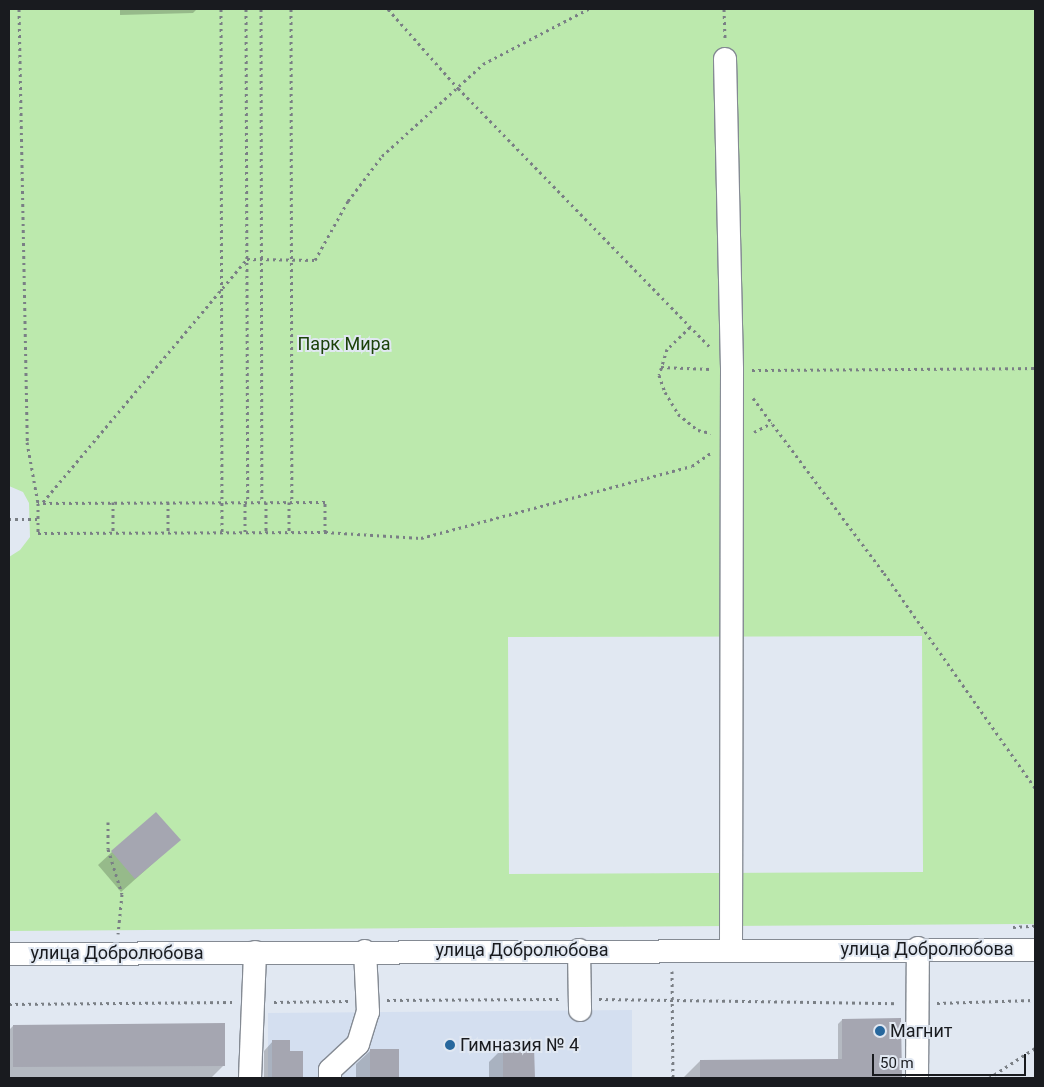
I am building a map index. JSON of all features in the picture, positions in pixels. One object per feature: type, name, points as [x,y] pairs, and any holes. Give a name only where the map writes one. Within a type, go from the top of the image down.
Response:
[{"type":"street","points":[[725,59],[732,370],[732,949]]},
{"type":"street","points":[[917,1078],[916,1003],[918,948]]},
{"type":"street","name":"улица Добролюбова","points":[[9,954],[918,948],[1035,950]]},
{"type":"street","points":[[578,950],[579,1004]]},
{"type":"street","points":[[250,1078],[255,952]]},
{"type":"street","points":[[330,1078],[330,1070],[358,1044],[368,1012],[365,952]]},
{"type":"path","points":[[19,9],[27,442],[41,502],[38,533],[325,532],[421,538],[692,466],[732,436]]},
{"type":"path","points":[[221,9],[222,532]]},
{"type":"path","points":[[245,532],[246,9]]},
{"type":"path","points":[[261,9],[264,502],[266,532]]},
{"type":"path","points":[[289,532],[291,502],[292,260],[291,9]]},
{"type":"path","points":[[41,502],[222,286],[247,259],[314,260],[348,201],[382,156],[483,64],[588,9]]},
{"type":"path","points":[[724,9],[725,59]]},
{"type":"path","points":[[690,327],[667,350],[659,375],[665,392],[678,414],[698,430],[732,436],[749,435],[772,423]]},
{"type":"path","points":[[661,367],[732,370],[1035,368]]},
{"type":"path","points":[[41,502],[325,502],[325,532]]},
{"type":"path","points":[[113,502],[113,532]]},
{"type":"path","points":[[168,502],[168,532]]},
{"type":"path","points":[[9,519],[38,519]]},
{"type":"path","points":[[108,822],[108,849],[122,894],[118,934]]},
{"type":"path","points":[[671,950],[673,1078]]},
{"type":"path","points":[[9,1004],[366,1001],[579,1004],[672,1001],[916,1003],[1035,1000]]},
{"type":"path","points":[[989,1078],[1035,1048]]},
{"type":"shaded area","name":"Гимназия № 4","points":[[632,1010],[632,1078],[268,1078],[268,1013]]},
{"type":"green space","name":"Парк Мира","points":[[9,9],[1035,9],[1035,924],[9,931],[9,557],[20,550],[30,537],[29,503],[23,492],[9,486]],"holes":[[[922,636],[923,872],[509,874],[508,637]]]},
{"type":"building","points":[[156,812],[181,840],[135,879],[111,851]]},
{"type":"building","points":[[901,1018],[902,1078],[700,1078],[700,1060],[842,1059],[842,1019]]},
{"type":"building","points":[[225,1023],[225,1066],[13,1067],[13,1025]]},
{"type":"building","points":[[272,1040],[290,1040],[290,1051],[303,1051],[303,1078],[272,1078]]},
{"type":"building","points":[[503,1047],[534,1047],[535,1078],[503,1078]]},
{"type":"building","points":[[370,1049],[399,1049],[399,1078],[370,1078]]},
{"type":"place","name":"Магнит","points":[[880,1031]]},
{"type":"place","name":"Гимназия № 4","points":[[450,1045]]}]
